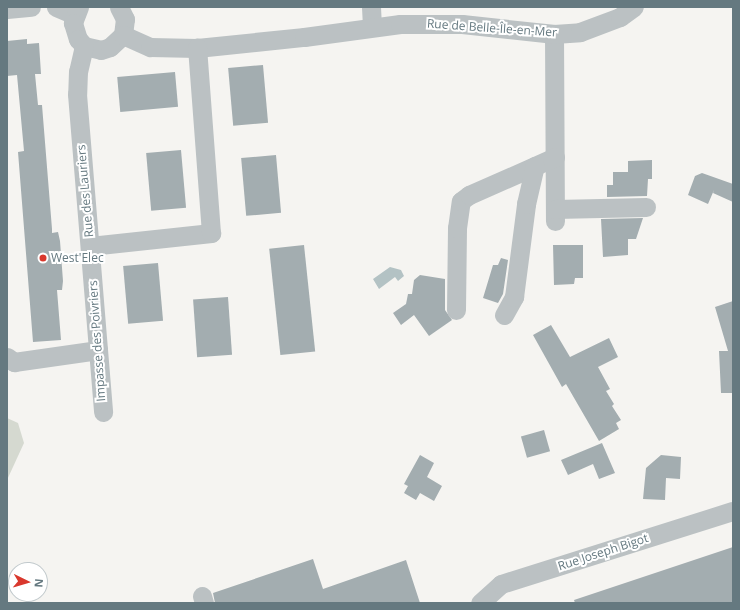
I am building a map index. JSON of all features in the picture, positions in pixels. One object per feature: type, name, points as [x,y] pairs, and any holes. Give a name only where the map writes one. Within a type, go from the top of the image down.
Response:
[{"type":"street","points":[[7,9],[31,7]]},
{"type":"street","points":[[56,7],[77,11],[74,32],[84,46],[102,50],[110,47],[123,35],[125,19],[119,7]]},
{"type":"street","points":[[371,7],[372,26]]},
{"type":"street","name":"Rue de Belle-Île-en-Mer","points":[[123,35],[150,46],[197,48],[274,40],[372,26],[444,23],[554,34],[580,32],[620,17],[634,7]]},
{"type":"street","points":[[554,34],[555,215],[646,207]]},
{"type":"street","name":"Rue des Lauriers","points":[[84,46],[78,71],[77,94],[90,246],[211,233],[197,48]]},
{"type":"street","points":[[456,310],[457,228],[461,201],[469,195],[555,157]]},
{"type":"street","points":[[504,315],[514,297],[526,204],[535,166]]},
{"type":"street","name":"Impasse des Poivriers","points":[[90,246],[103,412]]},
{"type":"street","points":[[7,357],[14,362],[98,350]]},
{"type":"street","name":"Rue Joseph Bigot","points":[[480,603],[501,584],[733,511]]},
{"type":"shaded area","points":[[390,267],[401,270],[404,276],[398,281],[395,277],[379,289],[373,279]]},
{"type":"shaded area","points":[[7,418],[18,423],[24,443],[7,480]]},
{"type":"building","points":[[27,39],[27,44],[39,43],[41,74],[35,74],[38,105],[42,105],[52,233],[58,232],[63,281],[62,290],[57,290],[61,340],[33,342],[18,152],[24,151],[17,75],[7,76],[7,41]]},
{"type":"building","points":[[263,65],[268,123],[233,126],[228,68]]},
{"type":"building","points":[[175,72],[178,107],[120,112],[117,77]]},
{"type":"building","points":[[181,150],[186,208],[151,211],[146,153]]},
{"type":"building","points":[[276,155],[281,213],[246,216],[241,158]]},
{"type":"building","points":[[652,160],[652,179],[648,179],[647,196],[607,197],[607,185],[613,185],[613,172],[628,172],[628,161]]},
{"type":"building","points":[[702,173],[733,184],[733,202],[713,193],[714,190],[708,204],[688,195],[695,176]]},
{"type":"building","points":[[643,218],[636,239],[628,239],[628,255],[603,257],[601,219]]},
{"type":"building","points":[[304,245],[315,351],[280,355],[269,249]]},
{"type":"building","points":[[553,245],[583,245],[583,278],[575,278],[574,284],[554,285]]},
{"type":"building","points":[[501,258],[508,260],[503,294],[498,303],[483,298],[493,265],[498,265]]},
{"type":"building","points":[[158,263],[163,321],[128,324],[123,266]]},
{"type":"building","points":[[420,275],[445,279],[445,310],[452,320],[429,336],[414,315],[401,325],[393,313],[406,304],[408,294],[412,294],[414,280]]},
{"type":"building","points":[[228,297],[232,355],[197,357],[193,299]]},
{"type":"building","points":[[733,301],[733,393],[721,393],[719,351],[728,351],[715,307]]},
{"type":"building","points":[[551,325],[570,357],[609,338],[618,357],[598,367],[610,389],[606,391],[614,404],[612,406],[621,420],[616,423],[619,429],[599,441],[566,384],[562,387],[533,335]]},
{"type":"building","points":[[544,430],[550,451],[527,458],[521,437]]},
{"type":"building","points":[[602,443],[615,473],[599,479],[593,464],[568,475],[561,460]]},
{"type":"building","points":[[420,455],[434,463],[427,477],[442,486],[434,501],[420,493],[416,500],[404,493],[408,486],[404,484]]},
{"type":"building","points":[[661,455],[681,457],[680,479],[666,478],[665,500],[643,499],[646,468]]},
{"type":"building","points":[[733,547],[733,603],[575,603],[574,600]]},
{"type":"building","points":[[313,559],[323,589],[406,560],[420,603],[215,603],[213,593]]},
{"type":"place","name":"West'Elec","points":[[43,258]]}]
